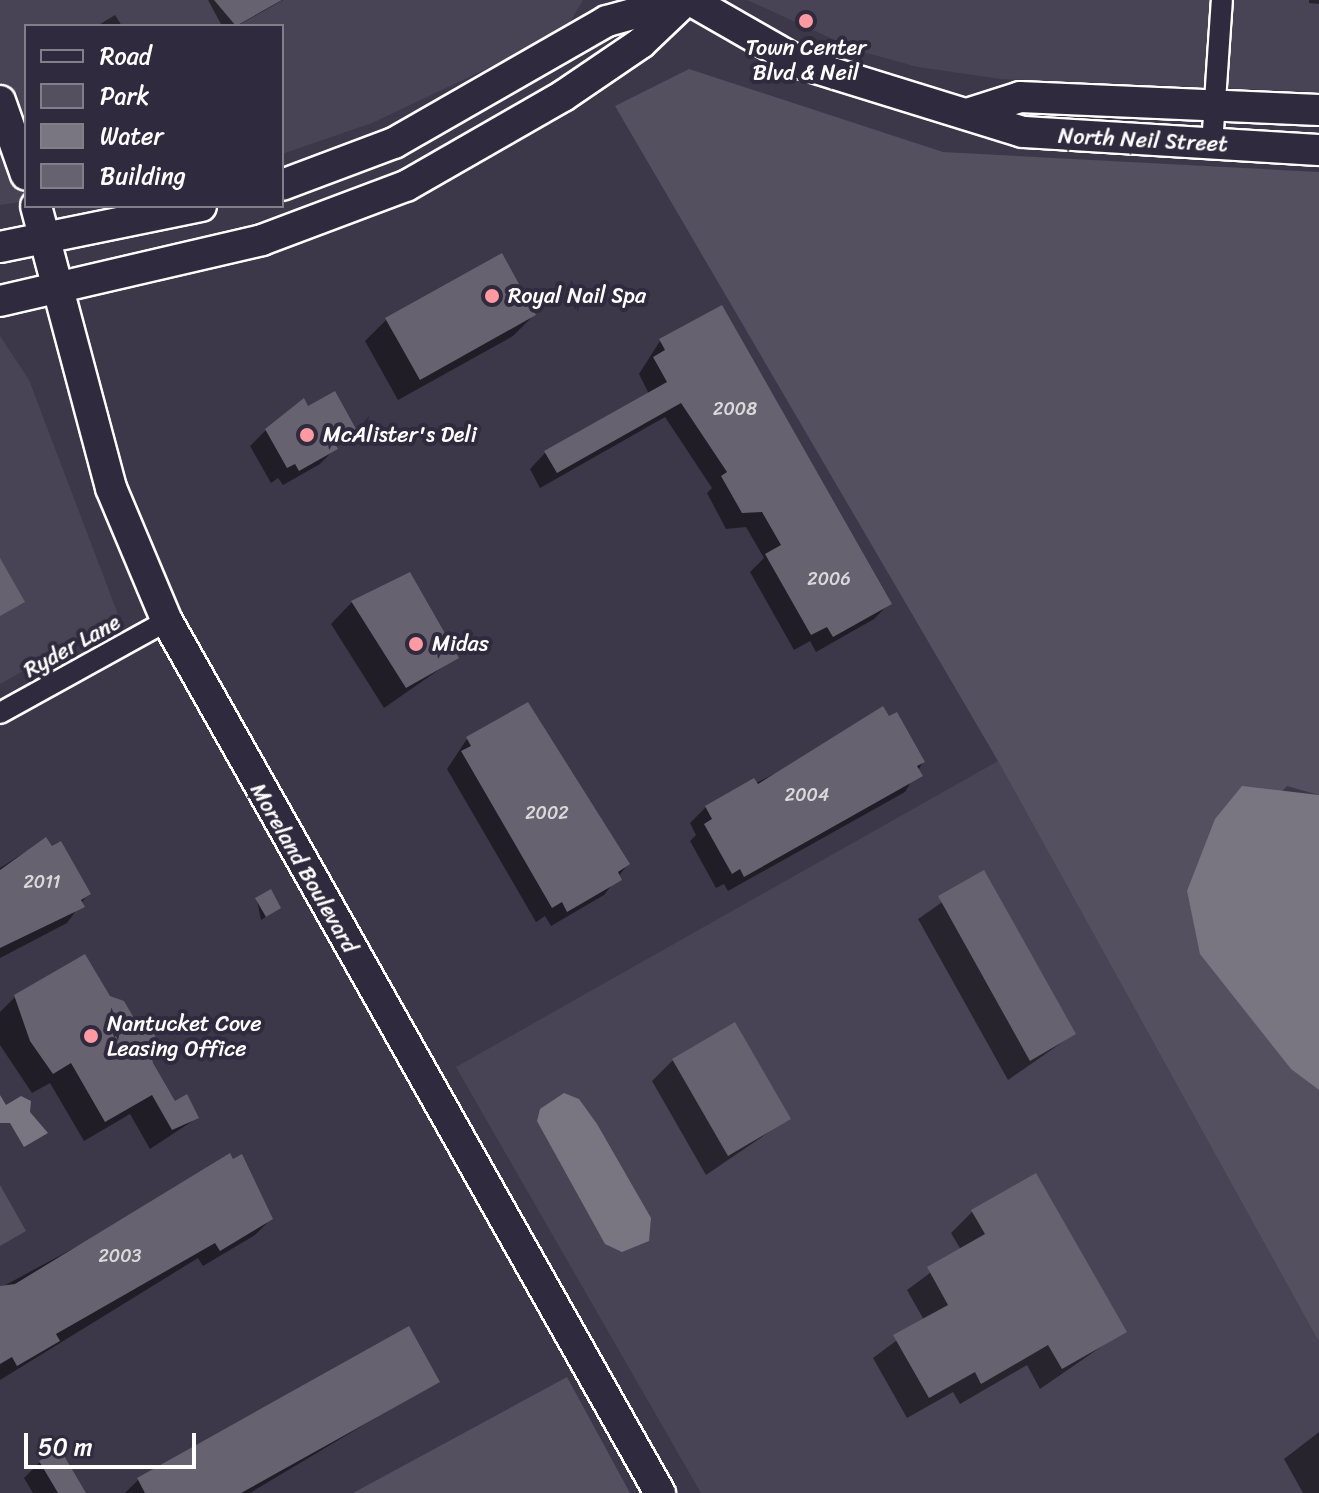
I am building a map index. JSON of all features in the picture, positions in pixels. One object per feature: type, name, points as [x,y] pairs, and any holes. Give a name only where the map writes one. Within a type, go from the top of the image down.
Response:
[{"type":"main road","name":"North Neil Street","points":[[686,0],[800,63],[970,113],[1023,132],[1319,150]]},
{"type":"main road","points":[[284,184],[407,137],[607,21],[686,0]]},
{"type":"main road","points":[[0,301],[262,240],[406,186],[563,96],[641,43],[686,0]]},
{"type":"main road","name":"North Neil Street","points":[[970,113],[1020,97],[1319,110]]},
{"type":"main road","points":[[0,101],[24,169]]},
{"type":"main road","name":"Moreland Boulevard","points":[[37,208],[111,488],[167,621],[660,1493]]},
{"type":"main road","points":[[0,247],[191,208]]},
{"type":"street","points":[[1212,145],[1222,0]]},
{"type":"street","name":"Ryder Lane","points":[[0,713],[167,621]]},
{"type":"shaded area","points":[[0,0],[583,0],[564,32],[372,123],[284,153],[284,24],[24,24],[24,201],[0,205]]},
{"type":"shaded area","points":[[747,0],[1319,0],[1319,92],[1001,79],[918,67],[859,51]]},
{"type":"shaded area","points":[[0,336],[29,380],[119,617],[0,684]]},
{"type":"shaded area","points":[[998,761],[1319,1342],[1319,1493],[701,1493],[456,1067]]},
{"type":"green space","points":[[689,69],[943,152],[1319,172],[1319,795],[1287,786],[1187,891],[1201,954],[1291,1068],[1319,1090],[1319,1342],[998,761],[615,106]]},
{"type":"green space","points":[[0,1185],[26,1231],[0,1246]]},
{"type":"green space","points":[[567,1377],[630,1493],[353,1493]]},
{"type":"water","points":[[1242,786],[1319,795],[1319,1090],[1291,1069],[1200,954],[1187,891],[1215,819]]},
{"type":"water","points":[[564,1093],[579,1099],[597,1124],[651,1218],[649,1241],[622,1252],[605,1244],[537,1121],[540,1109]]},
{"type":"water","points":[[0,1095],[6,1105],[21,1096],[31,1101],[30,1112],[48,1133],[24,1147],[10,1123],[0,1123]]},
{"type":"building","points":[[214,0],[282,0],[240,24],[234,24]]},
{"type":"building","points":[[502,253],[536,315],[420,380],[385,318]]},
{"type":"building","points":[[722,305],[892,604],[833,637],[827,627],[811,635],[765,554],[781,545],[762,512],[742,513],[721,476],[727,472],[681,403],[557,473],[544,451],[667,382],[653,357],[665,350],[659,339]]},
{"type":"building","name":"McAlister's Deli","points":[[335,391],[356,429],[334,441],[338,449],[299,471],[295,464],[287,468],[265,429],[304,398],[308,406]]},
{"type":"building","points":[[0,558],[25,602],[0,616]]},
{"type":"building","name":"Midas","points":[[410,572],[459,658],[406,688],[351,601]]},
{"type":"building","points":[[528,702],[630,864],[618,872],[622,880],[567,912],[562,902],[552,908],[461,751],[471,746],[466,737]]},
{"type":"building","points":[[883,706],[889,716],[897,712],[925,762],[917,766],[923,776],[744,877],[740,869],[732,874],[704,824],[712,819],[705,806],[754,778],[758,784]]},
{"type":"building","points":[[46,837],[52,846],[61,841],[91,894],[81,900],[85,907],[0,948],[0,870]]},
{"type":"building","points":[[984,870],[1076,1034],[1030,1061],[938,896]]},
{"type":"building","points":[[271,889],[281,908],[266,917],[255,898]]},
{"type":"building","name":"Nantucket Cove Leasing Office","points":[[85,954],[110,996],[124,1001],[141,1030],[149,1025],[160,1045],[150,1050],[153,1063],[175,1101],[187,1094],[199,1118],[172,1130],[152,1095],[105,1122],[71,1063],[53,1074],[30,1041],[14,995]]},
{"type":"building","points":[[735,1022],[791,1119],[728,1156],[672,1059]]},
{"type":"building","points":[[230,1153],[233,1159],[242,1154],[273,1219],[220,1251],[215,1243],[56,1334],[60,1341],[17,1366],[12,1357],[0,1364],[0,1286],[15,1284]]},
{"type":"building","points":[[1036,1173],[1127,1332],[1062,1369],[1048,1345],[981,1384],[975,1372],[929,1398],[893,1335],[948,1305],[927,1267],[985,1234],[971,1210]]},
{"type":"building","points":[[409,1326],[440,1382],[241,1493],[145,1493],[137,1478]]},
{"type":"building","points":[[60,1449],[86,1493],[58,1493],[39,1461]]},
{"type":"place","name":"Town Center Blvd & Neil","points":[[806,21]]},
{"type":"place","name":"Royal Nail Spa","points":[[492,296]]},
{"type":"place","name":"McAlister's Deli","points":[[307,435]]},
{"type":"place","name":"Midas","points":[[416,644]]},
{"type":"place","name":"Nantucket Cove Leasing Office","points":[[91,1036]]}]
